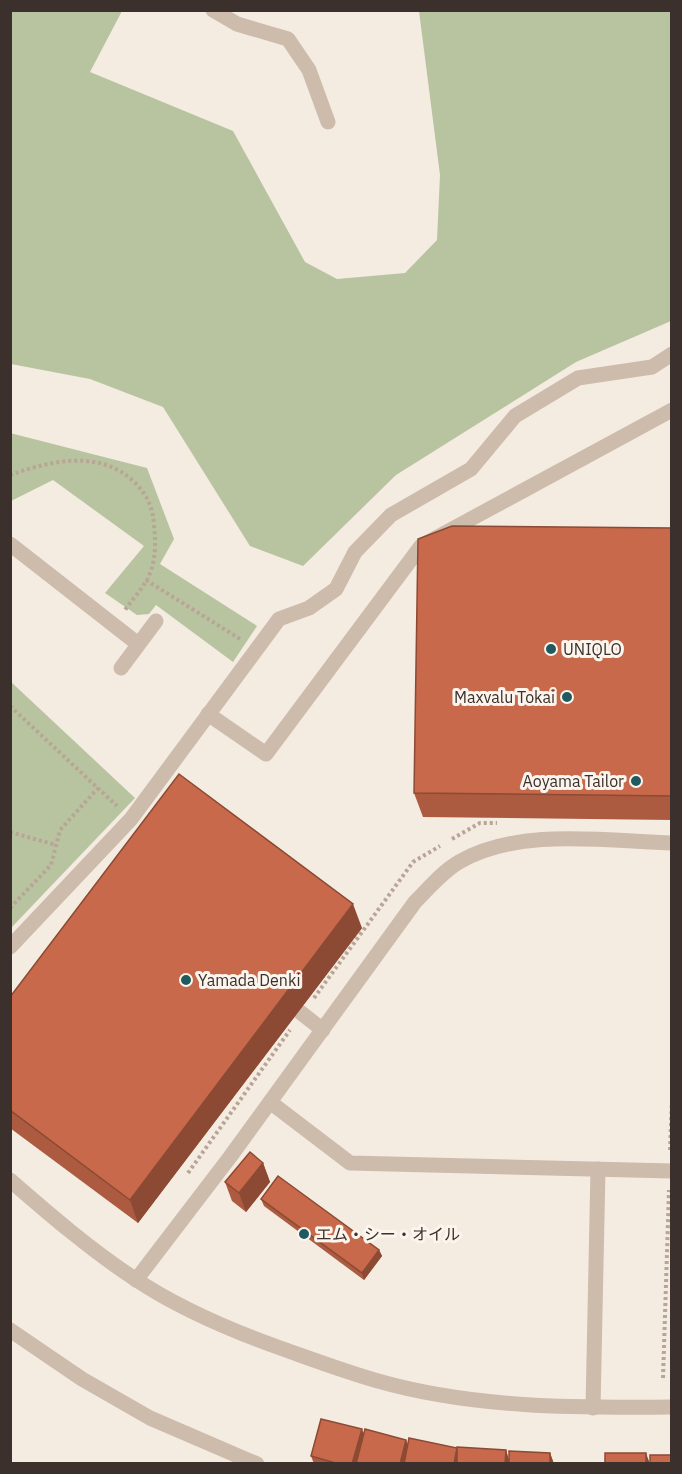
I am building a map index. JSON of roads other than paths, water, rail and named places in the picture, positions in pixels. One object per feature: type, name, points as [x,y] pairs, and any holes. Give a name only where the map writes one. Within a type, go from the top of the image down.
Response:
[{"type":"street","points":[[213,10],[237,24],[288,39],[309,70],[328,122]]},
{"type":"street","points":[[10,947],[131,819],[279,619],[309,608],[336,589],[355,552],[391,516],[471,469],[515,416],[578,378],[652,367],[672,354]]},
{"type":"street","points":[[208,714],[266,754],[421,546],[672,410]]},
{"type":"street","points":[[10,544],[138,644]]},
{"type":"street","points":[[121,668],[156,621]]},
{"type":"street","points":[[136,1280],[270,1102],[415,902],[438,877],[457,863],[482,850],[544,839],[672,843]]},
{"type":"street","points":[[300,1012],[323,1030]]},
{"type":"street","points":[[270,1102],[350,1163],[670,1171]]},
{"type":"street","points":[[593,1408],[598,1169]]},
{"type":"street","points":[[10,1180],[81,1241],[136,1280],[245,1335],[378,1382],[452,1397],[518,1404],[593,1408],[672,1407]]},
{"type":"street","points":[[10,1330],[82,1379],[150,1418],[257,1464]]},
{"type":"place","name":"UNIQLO","points":[[551,649]]},
{"type":"place","name":"Maxvalu Tokai","points":[[567,697]]},
{"type":"place","name":"Aoyama Tailor","points":[[636,781]]},
{"type":"place","name":"Yamada Denki","points":[[186,980]]},
{"type":"place","name":"エム・シー・オイル","points":[[304,1234]]}]
